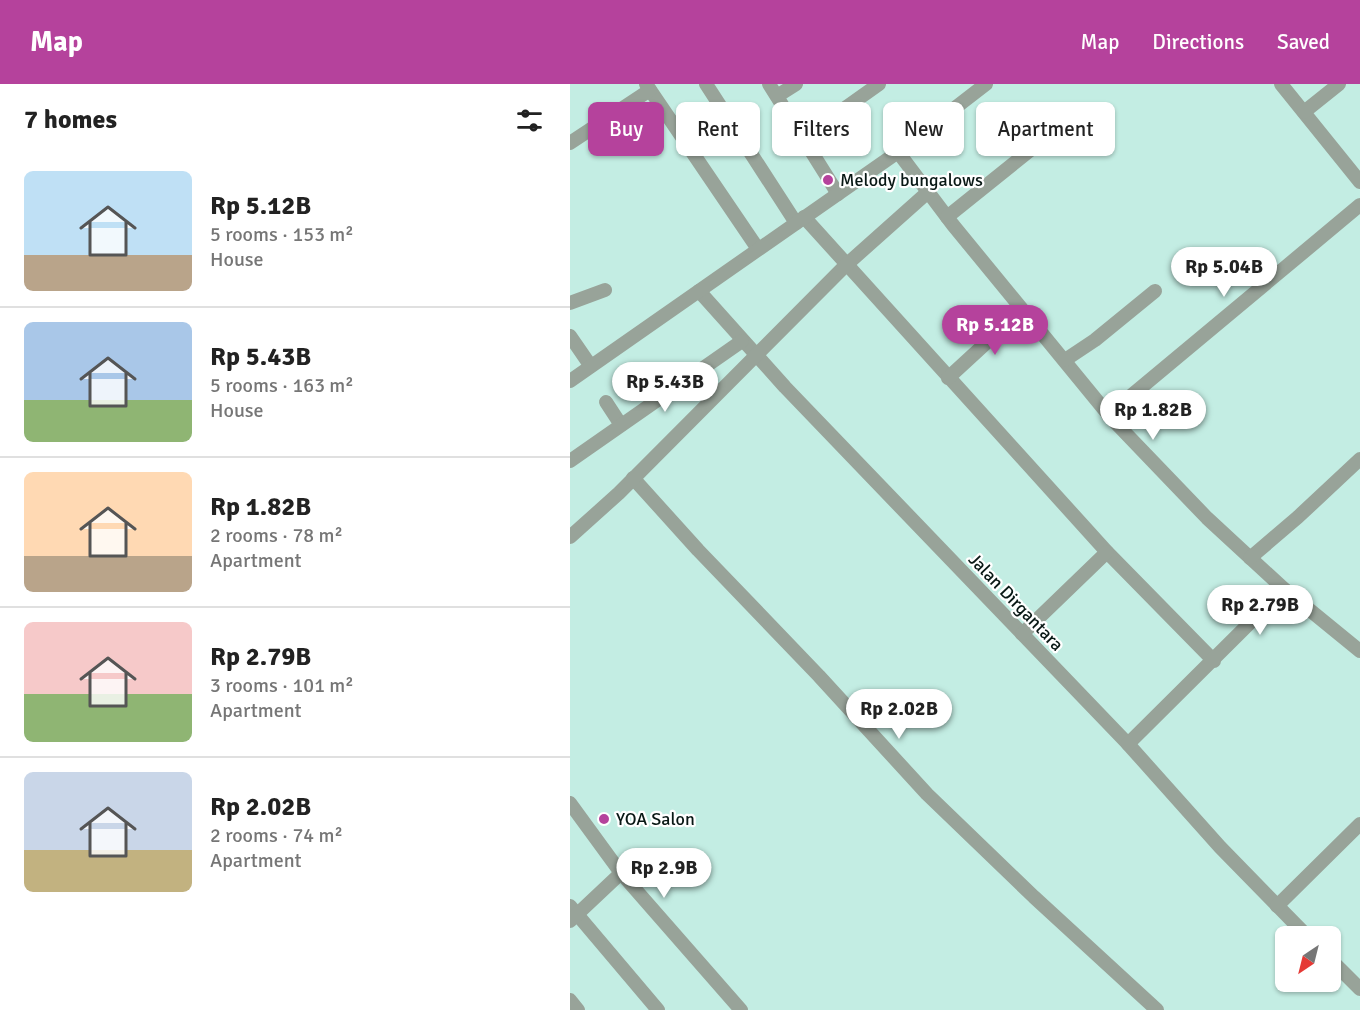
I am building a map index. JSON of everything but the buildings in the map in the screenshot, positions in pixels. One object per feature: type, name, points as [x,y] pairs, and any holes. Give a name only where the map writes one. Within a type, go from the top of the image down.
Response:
[{"type":"street","points":[[706,84],[800,220],[845,266],[1107,552],[1214,661]]},
{"type":"street","points":[[773,90],[796,84]]},
{"type":"street","points":[[854,102],[879,84]]},
{"type":"street","points":[[963,102],[986,84]]},
{"type":"street","points":[[1281,84],[1360,182]]},
{"type":"street","points":[[1305,112],[1339,84]]},
{"type":"street","points":[[570,143],[648,87],[758,249]]},
{"type":"street","points":[[814,156],[838,194]]},
{"type":"street","points":[[570,381],[892,156]]},
{"type":"street","points":[[901,156],[947,217],[1108,415],[1163,475],[1284,589],[1360,651]]},
{"type":"street","points":[[947,217],[1023,156]]},
{"type":"street","points":[[570,537],[633,478],[845,266],[928,192]]},
{"type":"street","points":[[1108,415],[1360,205]]},
{"type":"street","points":[[570,303],[605,290]]},
{"type":"street","name":"Jalan Dirgantara","points":[[699,291],[756,356],[1128,744],[1220,847],[1297,926]]},
{"type":"street","points":[[1065,360],[1095,340],[1155,291]]},
{"type":"street","points":[[948,378],[1022,310]]},
{"type":"street","points":[[570,336],[590,365]]},
{"type":"street","points":[[570,461],[742,341]]},
{"type":"street","points":[[606,402],[621,425]]},
{"type":"street","points":[[1250,558],[1360,459]]},
{"type":"street","points":[[633,478],[927,794],[1034,897],[1157,1010]]},
{"type":"street","points":[[1022,634],[1107,552]]},
{"type":"street","points":[[1128,744],[1284,589]]},
{"type":"street","points":[[570,803],[621,873],[741,1010]]},
{"type":"street","points":[[1277,906],[1360,824]]},
{"type":"street","points":[[621,873],[572,914],[658,1010]]},
{"type":"street","points":[[1341,970],[1360,989]]},
{"type":"street","points":[[570,1000],[578,1010]]},
{"type":"place","name":"Melody bungalows","points":[[828,180]]},
{"type":"place","name":"YOA Salon","points":[[604,819]]}]
